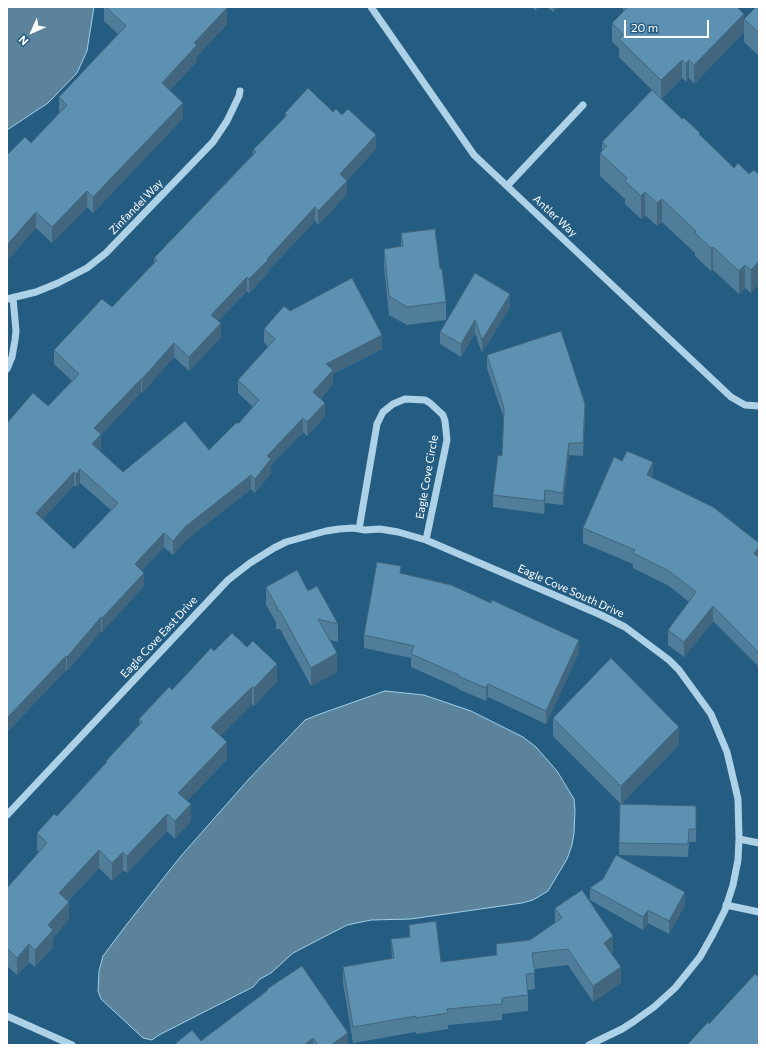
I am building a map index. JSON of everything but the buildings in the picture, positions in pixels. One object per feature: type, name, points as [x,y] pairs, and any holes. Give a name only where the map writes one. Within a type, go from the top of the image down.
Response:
[{"type":"street","name":"Antler Way","points":[[371,7],[474,155],[730,397],[744,405],[758,406]]},
{"type":"street","name":"Zinfandel Way","points":[[7,369],[12,357],[16,331],[10,299],[42,290],[63,281],[87,268],[106,254],[213,142],[228,121],[240,91]]},
{"type":"street","points":[[507,186],[583,104]]},
{"type":"street","name":"Eagle Cove Circle","points":[[359,529],[377,424],[383,412],[393,404],[406,398],[425,400],[443,415],[447,440],[426,540]]},
{"type":"street","name":"Eagle Cove East Drive","points":[[7,815],[239,570],[274,548],[299,538],[326,531],[353,528],[359,529]]},
{"type":"street","name":"Eagle Cove South Drive","points":[[359,529],[380,529],[398,532],[426,540],[601,615],[625,627],[669,660],[711,714],[727,752],[738,799],[738,860],[733,884],[726,905],[707,946],[691,969],[675,988],[654,1007],[634,1022],[589,1045]]},
{"type":"street","points":[[739,839],[759,843]]},
{"type":"street","points":[[726,905],[759,912]]},
{"type":"street","points":[[7,1016],[72,1045]]},
{"type":"water","points":[[7,7],[94,7],[87,51],[77,73],[48,103],[7,130]]},
{"type":"water","points":[[385,691],[424,695],[471,711],[523,737],[536,747],[557,771],[574,799],[574,833],[567,859],[548,891],[533,900],[522,903],[411,919],[371,920],[347,925],[293,953],[271,973],[260,979],[253,987],[152,1040],[143,1038],[101,999],[98,991],[99,971],[103,956],[181,856],[248,780],[305,720]]}]
